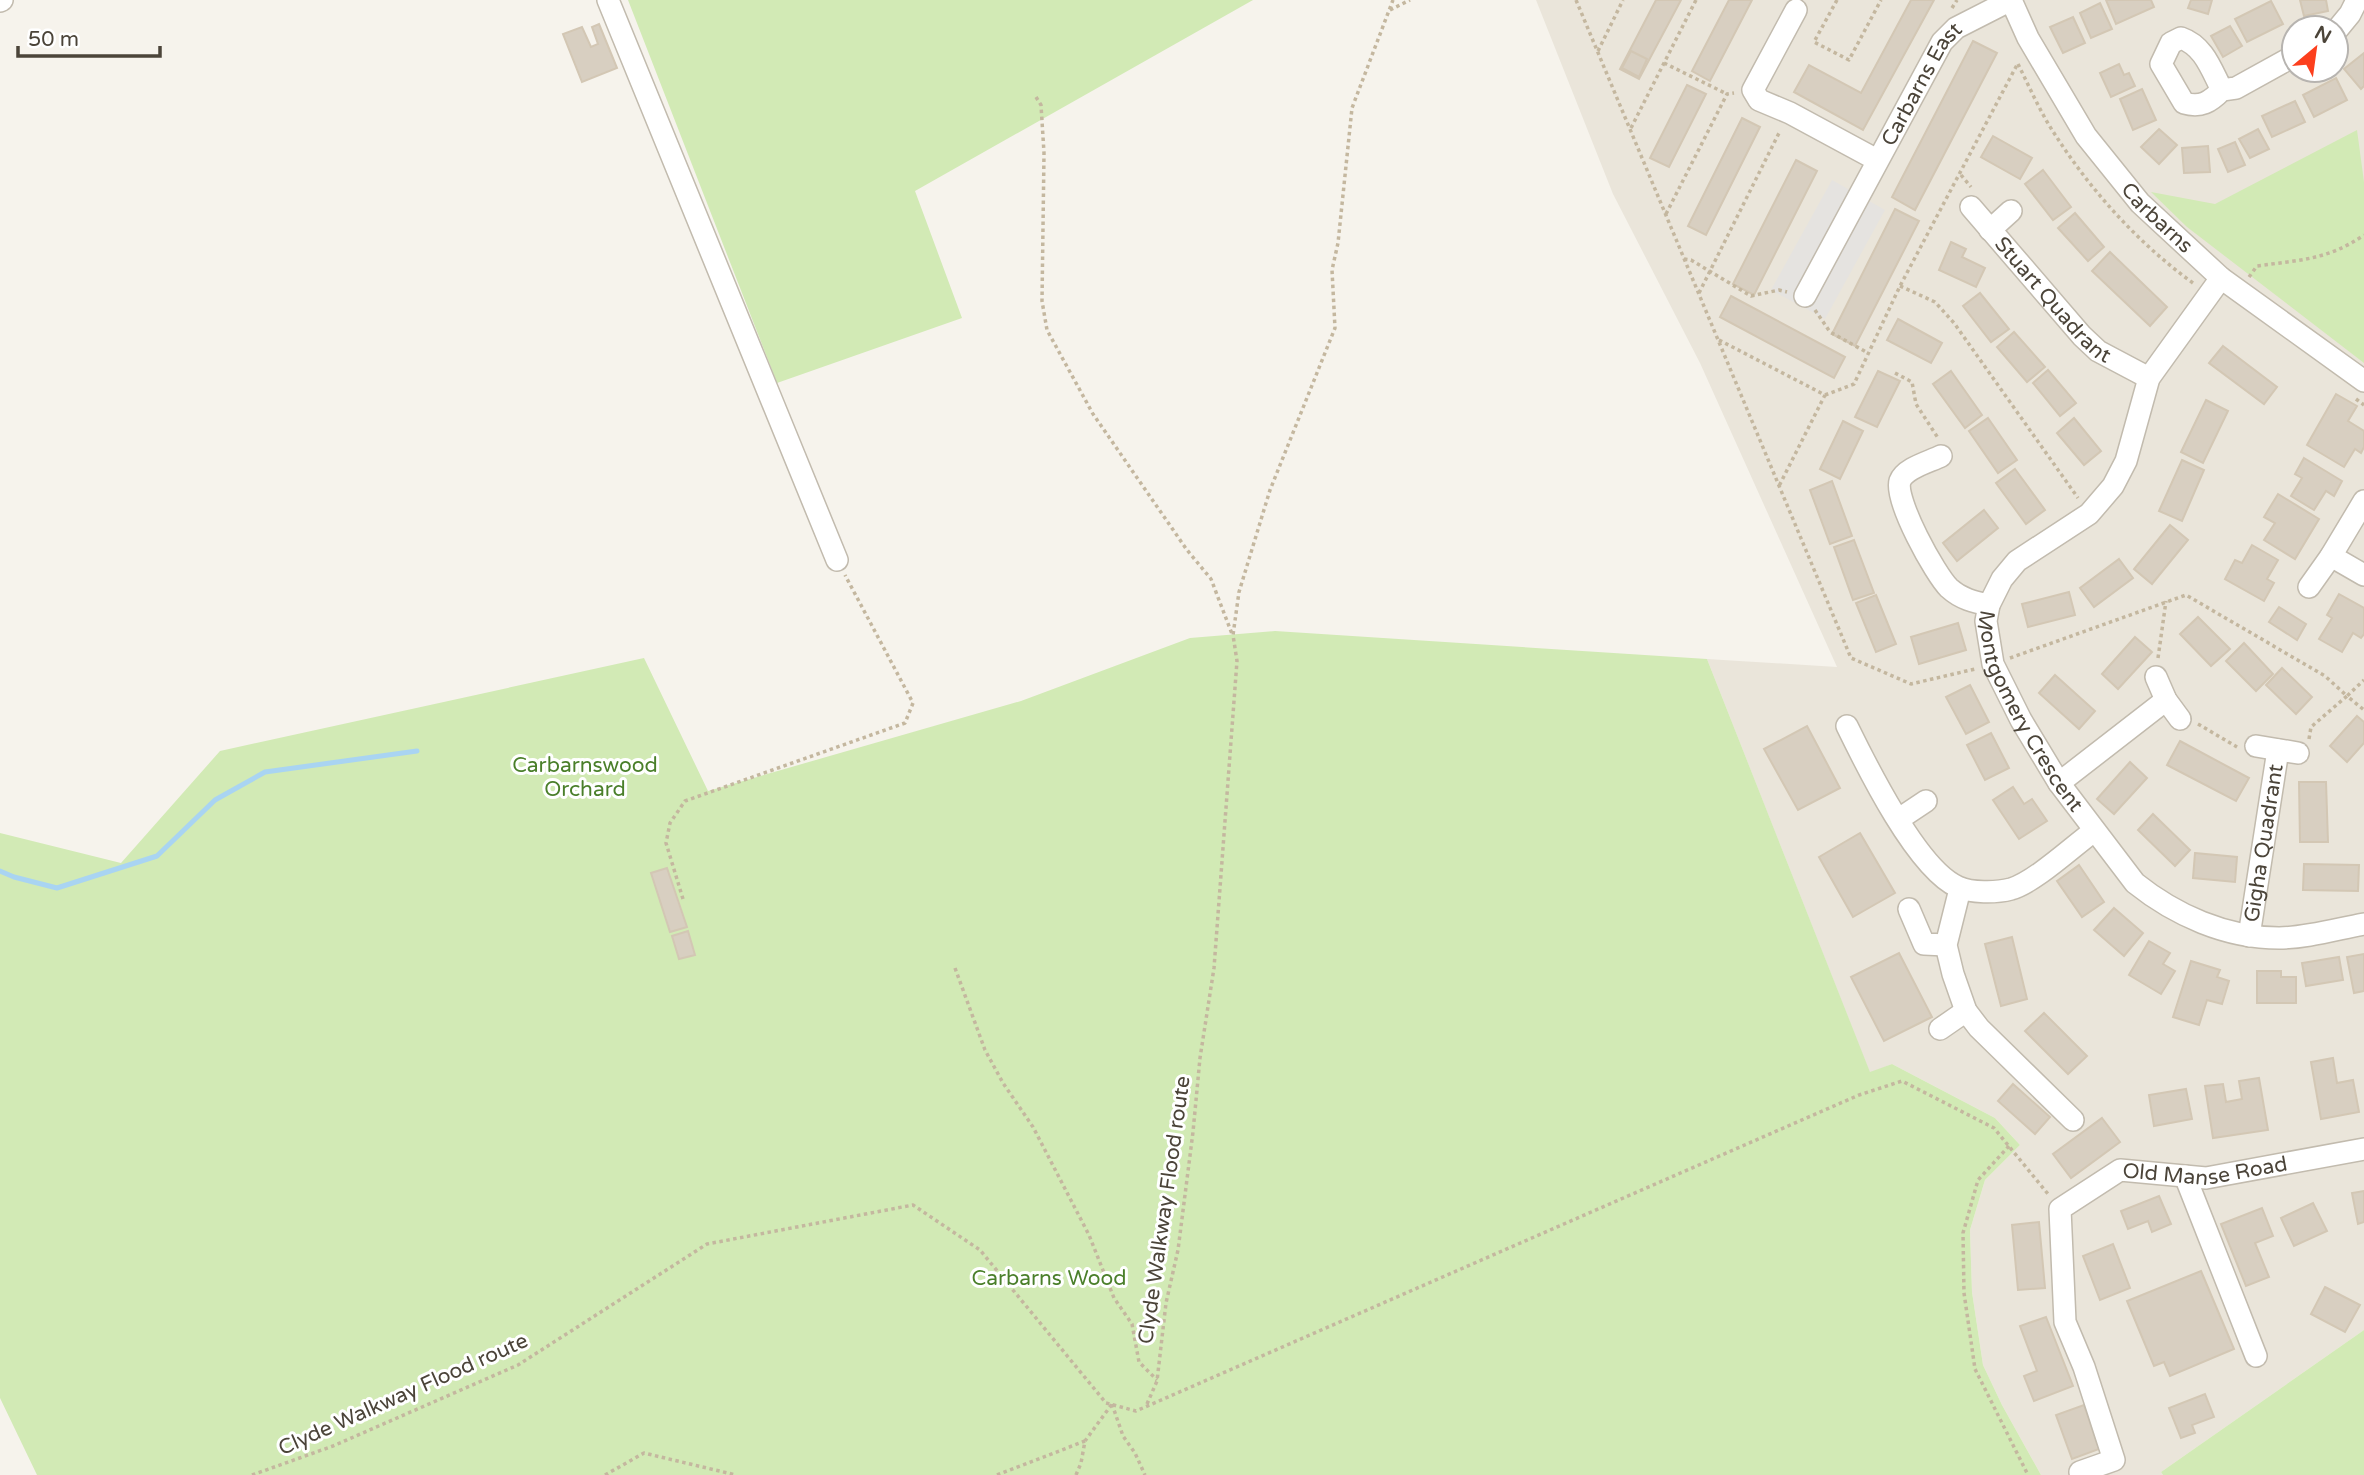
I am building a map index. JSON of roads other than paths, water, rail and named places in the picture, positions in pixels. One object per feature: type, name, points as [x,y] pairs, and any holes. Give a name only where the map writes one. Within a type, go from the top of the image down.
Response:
[{"type":"street","points":[[608,0],[838,560]]},
{"type":"street","name":"Carbarns","points":[[2011,0],[2028,38],[2086,136],[2140,202],[2221,278],[2364,381]]},
{"type":"street","name":"Carbarns East","points":[[1805,296],[1948,34],[1967,21],[2011,0]]},
{"type":"street","name":"Carbarns East","points":[[1796,10],[1753,90],[1759,100],[1790,113],[1877,160]]},
{"type":"street","points":[[2222,90],[2236,89],[2280,64]]},
{"type":"street","name":"Stuart Quadrant","points":[[1970,207],[2082,336],[2098,351],[2150,378]]},
{"type":"street","points":[[1990,230],[2011,211]]},
{"type":"street","name":"Montgomery Crescent","points":[[2221,278],[2150,378],[2126,461],[2113,486],[2089,514],[2017,561],[2002,579],[1989,605],[1986,621],[1993,664],[2021,720],[2059,783],[2135,883],[2150,895],[2202,923],[2249,936],[2281,938],[2364,925]]},
{"type":"street","points":[[1941,456],[1906,473],[1901,478],[1899,489],[1908,516],[1938,574],[1949,588],[1966,600],[1989,605]]},
{"type":"street","points":[[2309,587],[2332,556],[2364,501]]},
{"type":"street","points":[[2332,556],[2364,575]]},
{"type":"street","points":[[2155,677],[2166,700],[2180,719]]},
{"type":"street","points":[[2059,783],[2166,700]]},
{"type":"street","points":[[1846,726],[1878,789],[1921,854],[1944,879],[1960,889],[1989,891],[2025,883],[2094,831]]},
{"type":"street","name":"Gigha Quadrant","points":[[2249,936],[2288,751],[2256,746]]},
{"type":"street","points":[[1899,818],[1926,801]]},
{"type":"street","points":[[1960,889],[1946,945],[1966,1011],[1979,1028],[2073,1120]]},
{"type":"street","points":[[1909,909],[1924,944],[1946,945]]},
{"type":"street","points":[[1940,1029],[1966,1011]]},
{"type":"street","name":"Old Manse Road","points":[[2080,1472],[2114,1461],[2084,1367],[2065,1322],[2060,1209],[2120,1170],[2206,1178],[2364,1149]]},
{"type":"street","points":[[2185,1176],[2256,1356]]},
{"type":"waterway","points":[[0,871],[57,888],[157,856],[215,800],[265,772],[417,751]]},
{"type":"park label","name":"Carbarnswood Orchard","points":[[585,777]]},
{"type":"park label","name":"Carbarns Wood","points":[[1049,1278]]}]
